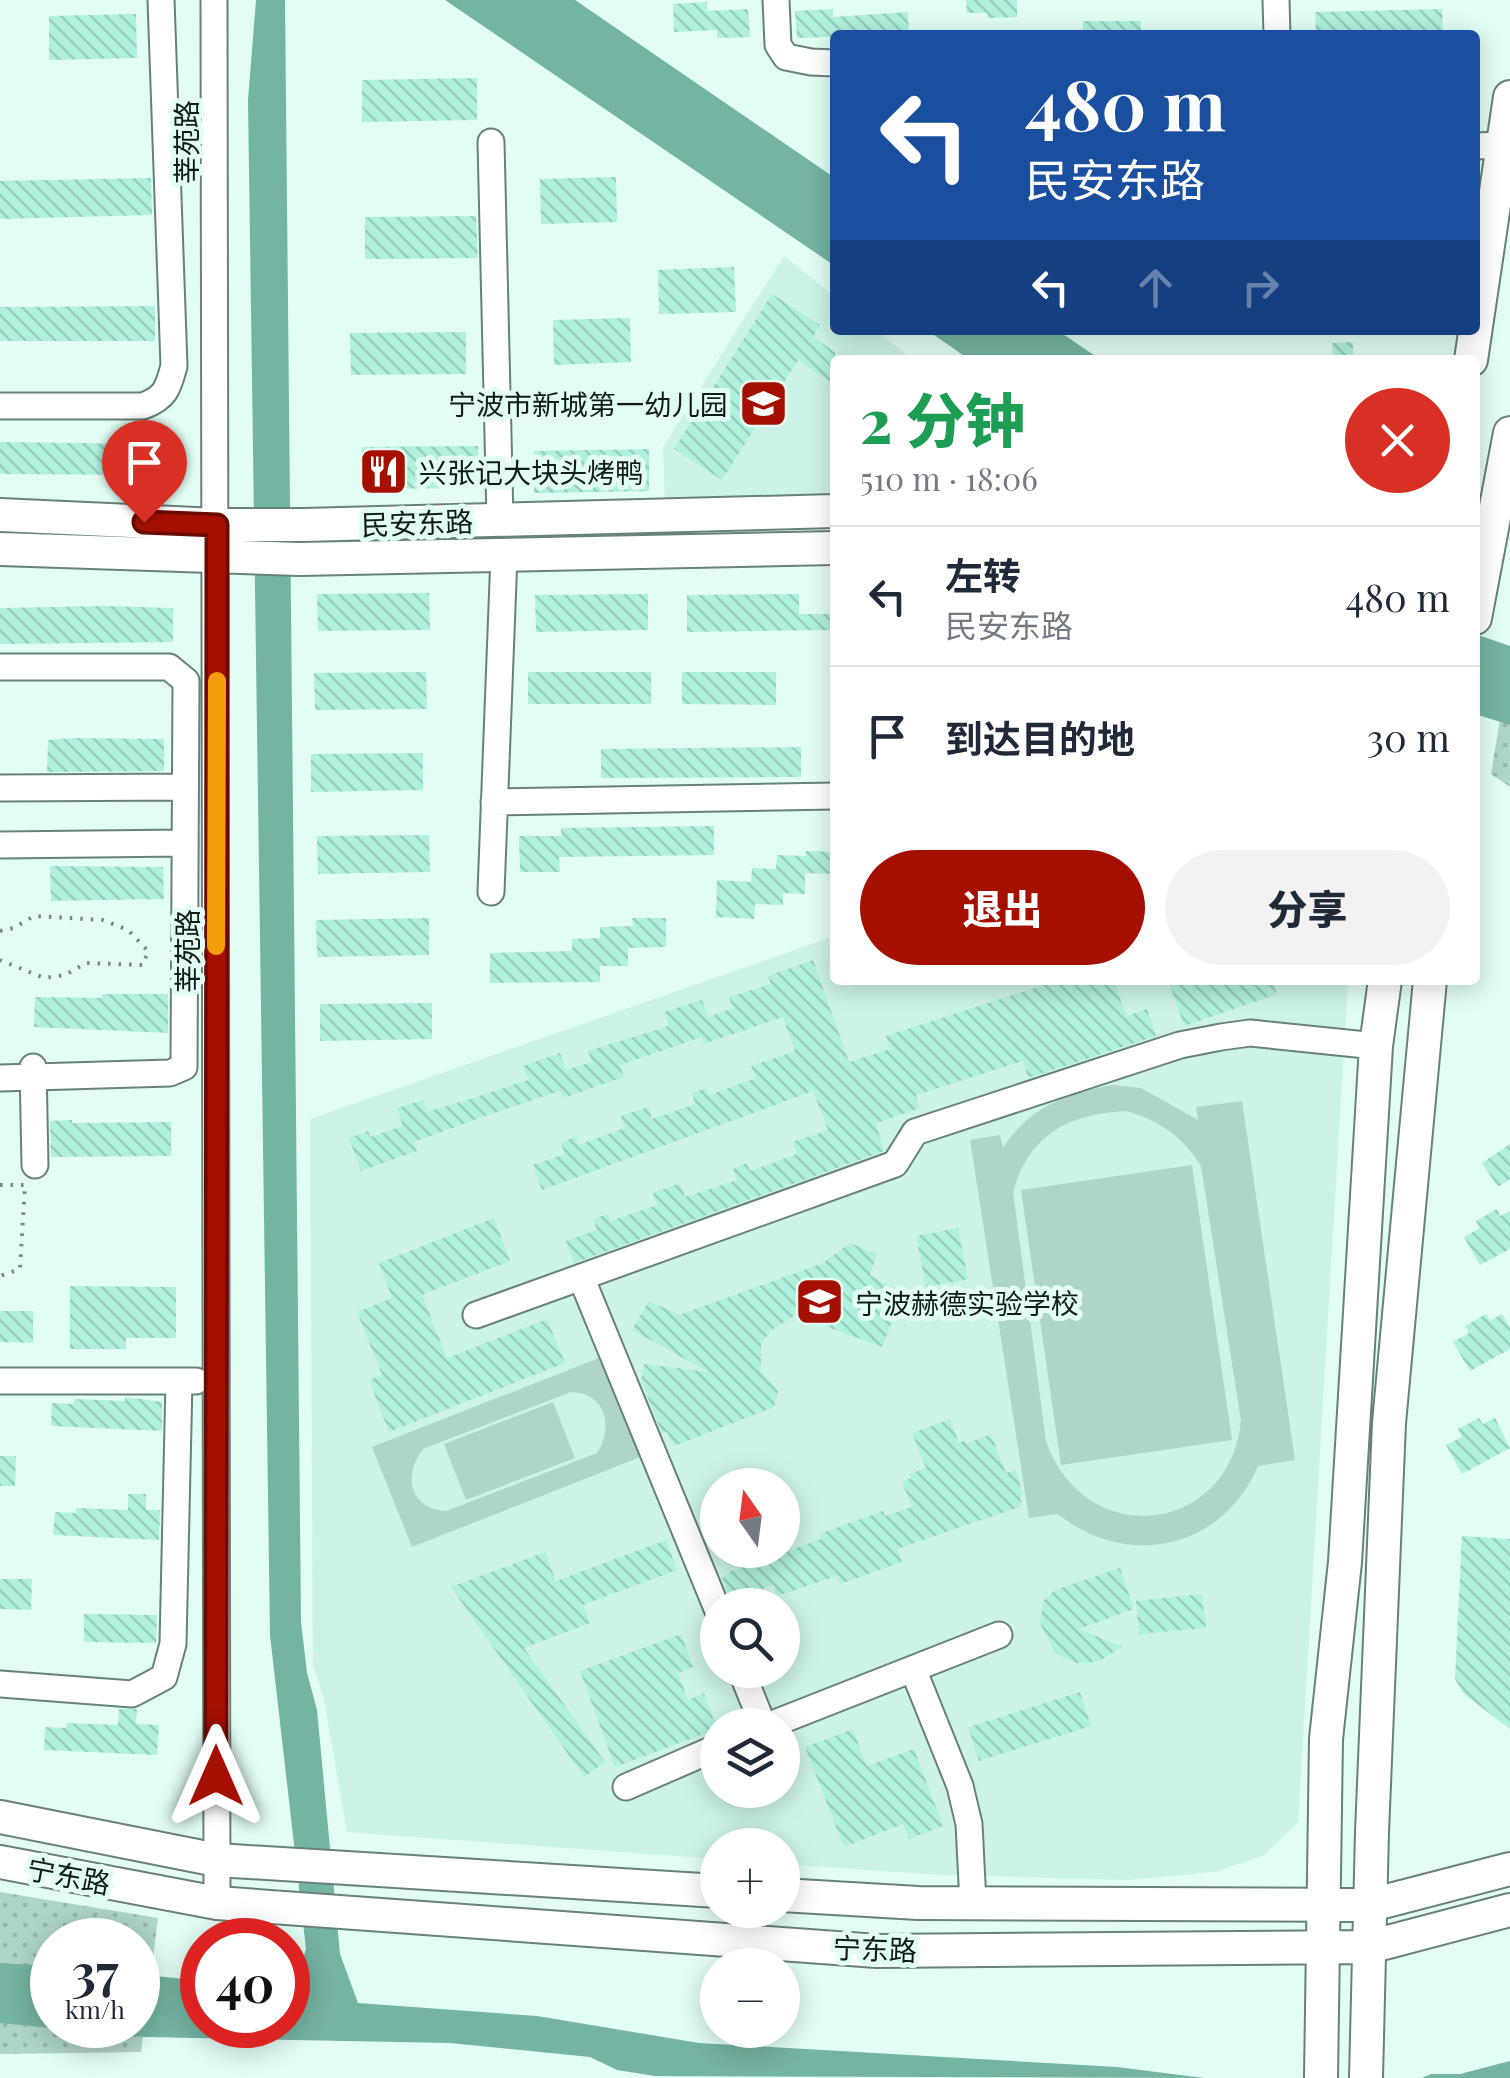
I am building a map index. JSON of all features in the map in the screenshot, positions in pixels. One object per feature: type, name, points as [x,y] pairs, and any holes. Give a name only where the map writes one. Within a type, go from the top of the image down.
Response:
[{"type":"main road","points":[[1480,253],[1489,146],[1510,96]]},
{"type":"main road","points":[[1482,542],[1485,509],[1510,433]]},
{"type":"main road","name":"民安东路","points":[[0,549],[230,542],[304,525],[830,511]]},
{"type":"main road","name":"民安东路","points":[[0,515],[230,542],[300,559],[830,548]]},
{"type":"main road","points":[[1321,2078],[1326,1739],[1344,1562],[1376,1046],[1384,985]]},
{"type":"main road","points":[[1366,2078],[1389,1423],[1430,985]]},
{"type":"main road","name":"宁东路","points":[[0,1816],[218,1860],[700,1890]]},
{"type":"main road","name":"宁东路","points":[[0,1862],[217,1903],[877,1950],[1370,1947],[1510,1910]]},
{"type":"main road","name":"宁东路","points":[[800,1895],[973,1903],[1370,1905],[1510,1869]]},
{"type":"street","points":[[0,406],[143,406],[162,399],[168,389],[174,366],[161,0]]},
{"type":"street","name":"莘苑路","points":[[214,0],[230,542],[216,1381],[217,1903]]},
{"type":"street","points":[[776,0],[778,44],[786,57],[830,63]]},
{"type":"street","points":[[1276,0],[1278,30]]},
{"type":"street","points":[[491,142],[500,520]]},
{"type":"street","points":[[491,892],[504,555]]},
{"type":"street","points":[[0,667],[169,667],[186,681],[181,787]]},
{"type":"street","points":[[0,674],[168,678],[176,694],[181,787],[184,1067],[170,1074],[33,1073],[0,1068]]},
{"type":"street","points":[[0,788],[181,787]]},
{"type":"street","points":[[494,802],[830,796]]},
{"type":"street","points":[[0,845],[182,843]]},
{"type":"street","points":[[476,1315],[895,1164],[915,1132],[1180,1045],[1250,1033],[1376,1046]]},
{"type":"street","points":[[0,1078],[33,1073]]},
{"type":"street","points":[[33,1073],[35,1166]]},
{"type":"street","points":[[581,1277],[708,1588]]},
{"type":"street","points":[[0,1381],[216,1381]]},
{"type":"street","points":[[0,1684],[132,1694],[164,1677],[173,1644],[180,1381]]},
{"type":"street","points":[[800,1712],[999,1635]]},
{"type":"street","points":[[914,1669],[960,1786],[969,1824],[973,1903]]},
{"type":"street","points":[[626,1787],[700,1755]]},
{"type":"path","points":[[0,931],[34,916],[103,920],[128,930],[148,951],[142,965],[86,963],[65,975],[44,978],[0,960]]},
{"type":"path","points":[[0,1184],[25,1185],[20,1269],[0,1276]]},
{"type":"shaded area","points":[[256,0],[285,0],[301,1622],[307,1673],[317,1710],[340,1954],[358,2003],[537,2016],[700,2043],[700,2048],[786,2048],[1117,2067],[1204,2078],[655,2076],[617,2070],[590,2057],[450,2043],[310,2040],[310,1918],[302,1918],[270,1635],[248,100]]},
{"type":"shaded area","points":[[445,0],[575,0],[830,175],[830,263]]},
{"type":"shaded area","name":"宁波市新城第一幼儿园","points":[[784,256],[830,293],[830,335],[882,335],[907,355],[830,355],[830,491],[826,497],[665,501],[663,447]]},
{"type":"shaded area","points":[[934,335],[1064,335],[1094,355],[963,355]]},
{"type":"shaded area","points":[[1480,636],[1510,646],[1510,725],[1480,716]]},
{"type":"shaded area","points":[[1510,659],[1510,787],[1491,774]]},
{"type":"shaded area","name":"宁波赫德实验学校","points":[[830,938],[830,985],[1348,985],[1298,1822],[1263,1856],[1214,1872],[1127,1880],[939,1875],[800,1865],[800,1828],[700,1828],[700,1858],[347,1832],[324,1699],[313,1665],[310,1119]]},
{"type":"shaded area","points":[[1096,1088],[1141,1088],[1198,1120],[1196,1107],[1242,1101],[1295,1460],[1258,1466],[1242,1494],[1222,1516],[1198,1532],[1171,1542],[1113,1542],[1058,1514],[1029,1518],[970,1140],[1000,1135],[1003,1148],[1037,1112]],"holes":[[[1126,1111],[1178,1138],[1201,1166],[1241,1421],[1231,1459],[1211,1488],[1184,1507],[1153,1515],[1121,1513],[1091,1500],[1065,1476],[1046,1441],[1013,1192],[1029,1155],[1054,1131],[1105,1113]]]},
{"type":"shaded area","points":[[1192,1165],[1232,1440],[1061,1465],[1021,1190]]},
{"type":"shaded area","points":[[604,1356],[643,1456],[412,1547],[372,1447]],"holes":[[[571,1392],[592,1398],[604,1413],[605,1433],[597,1453],[446,1511],[434,1509],[417,1497],[413,1470],[423,1449]]]},
{"type":"shaded area","points":[[553,1402],[575,1458],[466,1500],[444,1444]]},
{"type":"shaded area","points":[[0,1892],[158,1918],[30,1918],[30,2048],[142,2048],[141,2052],[0,2054]]},
{"type":"shaded area","points":[[0,1963],[30,1965],[30,2026],[0,2023]]},
{"type":"shaded area","points":[[160,1976],[180,1979],[180,2038],[160,2037]]},
{"type":"shaded area","points":[[1510,2061],[1510,2078],[1422,2078],[1431,2074],[1460,2074]]},
{"type":"building","points":[[966,0],[1017,0],[1017,17],[988,18],[987,13],[967,13]]},
{"type":"building","points":[[707,2],[707,11],[748,9],[750,37],[717,38],[717,30],[674,32],[673,4]]},
{"type":"building","points":[[833,9],[833,17],[908,12],[909,30],[830,30],[830,37],[797,38],[795,11]]},
{"type":"building","points":[[1442,9],[1443,30],[1316,30],[1315,12]]},
{"type":"building","points":[[136,14],[137,58],[49,60],[49,16]]},
{"type":"building","points":[[1083,21],[1141,21],[1141,30],[1083,30]]},
{"type":"building","points":[[477,78],[477,120],[362,122],[362,80]]},
{"type":"building","points":[[616,177],[617,222],[541,224],[540,179]]},
{"type":"building","points":[[151,178],[152,215],[0,219],[0,181]]},
{"type":"building","points":[[476,216],[478,258],[365,259],[365,217]]},
{"type":"building","points":[[734,267],[736,312],[659,314],[658,270]]},
{"type":"building","points":[[772,294],[820,325],[813,337],[835,352],[830,355],[830,382],[798,360],[722,480],[674,449]]},
{"type":"building","points":[[155,306],[155,341],[0,341],[0,307]]},
{"type":"building","points":[[630,318],[631,362],[554,365],[553,320]]},
{"type":"building","points":[[466,332],[466,374],[351,375],[350,333]]},
{"type":"building","points":[[1353,342],[1353,355],[1333,355],[1332,343]]},
{"type":"building","points":[[0,442],[156,444],[156,475],[0,474]]},
{"type":"building","points":[[478,446],[478,488],[363,489],[362,447]]},
{"type":"building","points":[[649,449],[649,491],[534,493],[534,451]]},
{"type":"building","points":[[429,593],[430,630],[318,631],[317,594]]},
{"type":"building","points":[[648,594],[648,630],[536,632],[535,595]]},
{"type":"building","points":[[799,594],[799,614],[830,614],[830,630],[687,632],[687,595]]},
{"type":"building","points":[[0,608],[173,608],[173,642],[0,644]]},
{"type":"building","points":[[426,672],[427,709],[315,710],[314,673]]},
{"type":"building","points":[[528,672],[651,672],[651,704],[528,704]]},
{"type":"building","points":[[682,672],[776,672],[776,705],[682,704]]},
{"type":"building","points":[[164,739],[164,771],[47,772],[48,740]]},
{"type":"building","points":[[801,747],[801,777],[601,778],[601,749]]},
{"type":"building","points":[[423,753],[423,790],[311,792],[311,754]]},
{"type":"building","points":[[714,826],[714,855],[559,857],[560,872],[520,872],[519,836],[561,836],[561,828]]},
{"type":"building","points":[[429,835],[430,872],[318,874],[317,836]]},
{"type":"building","points":[[806,851],[830,852],[830,874],[805,873],[805,894],[783,893],[783,905],[755,904],[754,919],[716,917],[717,880],[751,882],[752,868],[776,869],[777,855],[806,856]]},
{"type":"building","points":[[50,866],[163,867],[164,899],[51,901]]},
{"type":"building","points":[[429,918],[429,955],[317,957],[316,920]]},
{"type":"building","points":[[632,918],[666,918],[666,947],[628,948],[628,966],[600,966],[600,982],[490,983],[490,953],[572,951],[572,939],[600,938],[600,927],[633,926]]},
{"type":"building","points":[[813,960],[849,1062],[890,1049],[886,1036],[1044,985],[1116,985],[1126,1016],[1147,1009],[1156,1036],[1028,1078],[1023,1061],[916,1095],[920,1108],[876,1123],[884,1151],[574,1263],[566,1241],[597,1230],[593,1219],[608,1214],[610,1221],[657,1205],[653,1193],[680,1183],[685,1197],[737,1180],[733,1169],[747,1163],[750,1171],[797,1154],[793,1142],[828,1130],[813,1091],[542,1190],[533,1165],[565,1154],[561,1143],[575,1137],[578,1145],[625,1128],[621,1116],[648,1107],[652,1119],[695,1104],[692,1093],[706,1088],[709,1095],[756,1078],[751,1066],[795,1051],[783,1017],[704,1044],[702,1037],[620,1065],[624,1077],[563,1098],[560,1091],[477,1119],[414,1142],[417,1151],[361,1171],[349,1138],[368,1131],[370,1137],[403,1126],[397,1108],[423,1100],[427,1112],[528,1080],[523,1066],[560,1053],[566,1070],[592,1062],[588,1051],[669,1026],[664,1012],[702,1000],[708,1017],[733,1008],[729,997],[771,984],[768,976]]},
{"type":"building","points":[[1170,985],[1274,985],[1277,994],[1184,1026]]},
{"type":"building","points":[[102,994],[168,994],[168,1033],[34,1027],[35,997],[102,998]]},
{"type":"building","points":[[432,1003],[432,1039],[320,1041],[320,1004]]},
{"type":"building","points":[[50,1121],[171,1122],[171,1156],[51,1157]]},
{"type":"building","points":[[1510,1144],[1510,1179],[1498,1187],[1482,1163]]},
{"type":"building","points":[[1497,1209],[1500,1216],[1510,1211],[1510,1249],[1480,1265],[1464,1237],[1480,1228],[1476,1221]]},
{"type":"building","points":[[494,1218],[510,1261],[422,1295],[447,1358],[547,1319],[565,1363],[389,1432],[369,1380],[382,1375],[357,1312],[392,1298],[379,1263]]},
{"type":"building","points":[[958,1228],[968,1279],[926,1287],[916,1236]]},
{"type":"building","points":[[850,1243],[877,1254],[870,1275],[889,1286],[881,1311],[892,1322],[882,1347],[795,1315],[771,1331],[761,1344],[761,1371],[778,1391],[774,1407],[674,1446],[667,1432],[662,1433],[641,1380],[644,1364],[709,1372],[632,1330],[649,1301],[679,1315],[823,1263]]},
{"type":"building","points":[[70,1286],[176,1287],[176,1338],[126,1338],[126,1349],[70,1349]]},
{"type":"building","points":[[0,1311],[33,1311],[33,1343],[0,1342]]},
{"type":"building","points":[[1486,1314],[1490,1321],[1502,1314],[1510,1328],[1510,1349],[1470,1371],[1453,1342],[1469,1333],[1465,1326]]},
{"type":"building","points":[[125,1397],[162,1402],[162,1431],[51,1426],[52,1403],[73,1404],[74,1399],[125,1401]]},
{"type":"building","points":[[1479,1418],[1483,1424],[1495,1418],[1510,1448],[1462,1474],[1446,1445],[1462,1437],[1458,1429]]},
{"type":"building","points":[[950,1419],[959,1443],[991,1434],[1006,1473],[1016,1470],[1022,1506],[897,1549],[902,1562],[840,1584],[837,1576],[800,1588],[773,1585],[726,1588],[722,1579],[729,1572],[740,1568],[800,1568],[800,1547],[821,1539],[819,1534],[883,1511],[885,1516],[912,1507],[902,1482],[911,1478],[909,1474],[926,1468],[912,1433]]},
{"type":"building","points":[[0,1456],[16,1456],[15,1486],[0,1486]]},
{"type":"building","points":[[128,1494],[146,1494],[146,1510],[160,1510],[159,1540],[53,1535],[55,1512],[76,1513],[76,1508],[128,1510]]},
{"type":"building","points":[[1462,1536],[1510,1539],[1510,1729],[1464,1694],[1455,1679]]},
{"type":"building","points":[[666,1540],[677,1570],[583,1605],[590,1623],[524,1648],[605,1762],[584,1777],[451,1587],[545,1552],[556,1581]]},
{"type":"building","points":[[1120,1568],[1134,1609],[1079,1629],[1122,1647],[1088,1663],[1076,1663],[1055,1653],[1040,1623],[1043,1601],[1055,1590]]},
{"type":"building","points":[[0,1579],[32,1579],[31,1610],[0,1609]]},
{"type":"building","points":[[1202,1594],[1206,1628],[1139,1634],[1136,1601]]},
{"type":"building","points":[[84,1614],[157,1615],[156,1643],[84,1642]]},
{"type":"building","points":[[681,1634],[693,1667],[678,1673],[688,1700],[704,1693],[709,1708],[700,1708],[700,1735],[615,1767],[580,1671]]},
{"type":"building","points":[[1080,1692],[1091,1726],[979,1761],[968,1727]]},
{"type":"building","points":[[119,1709],[137,1709],[136,1724],[159,1725],[157,1755],[44,1750],[45,1727],[66,1728],[67,1723],[118,1725]]},
{"type":"building","points":[[853,1729],[867,1766],[914,1749],[943,1826],[909,1839],[903,1824],[844,1847],[805,1747]]},
{"type":"slow traffic","points":[[216,946],[217,681]]},
{"type":"place","name":"宁波市新城第一幼儿园","points":[[763,403]]},
{"type":"place","name":"兴张记大块头烤鸭","points":[[384,471]]},
{"type":"place","name":"宁波赫德实验学校","points":[[820,1302]]},
{"type":"route","points":[[144,522],[217,525],[216,1776]]}]
